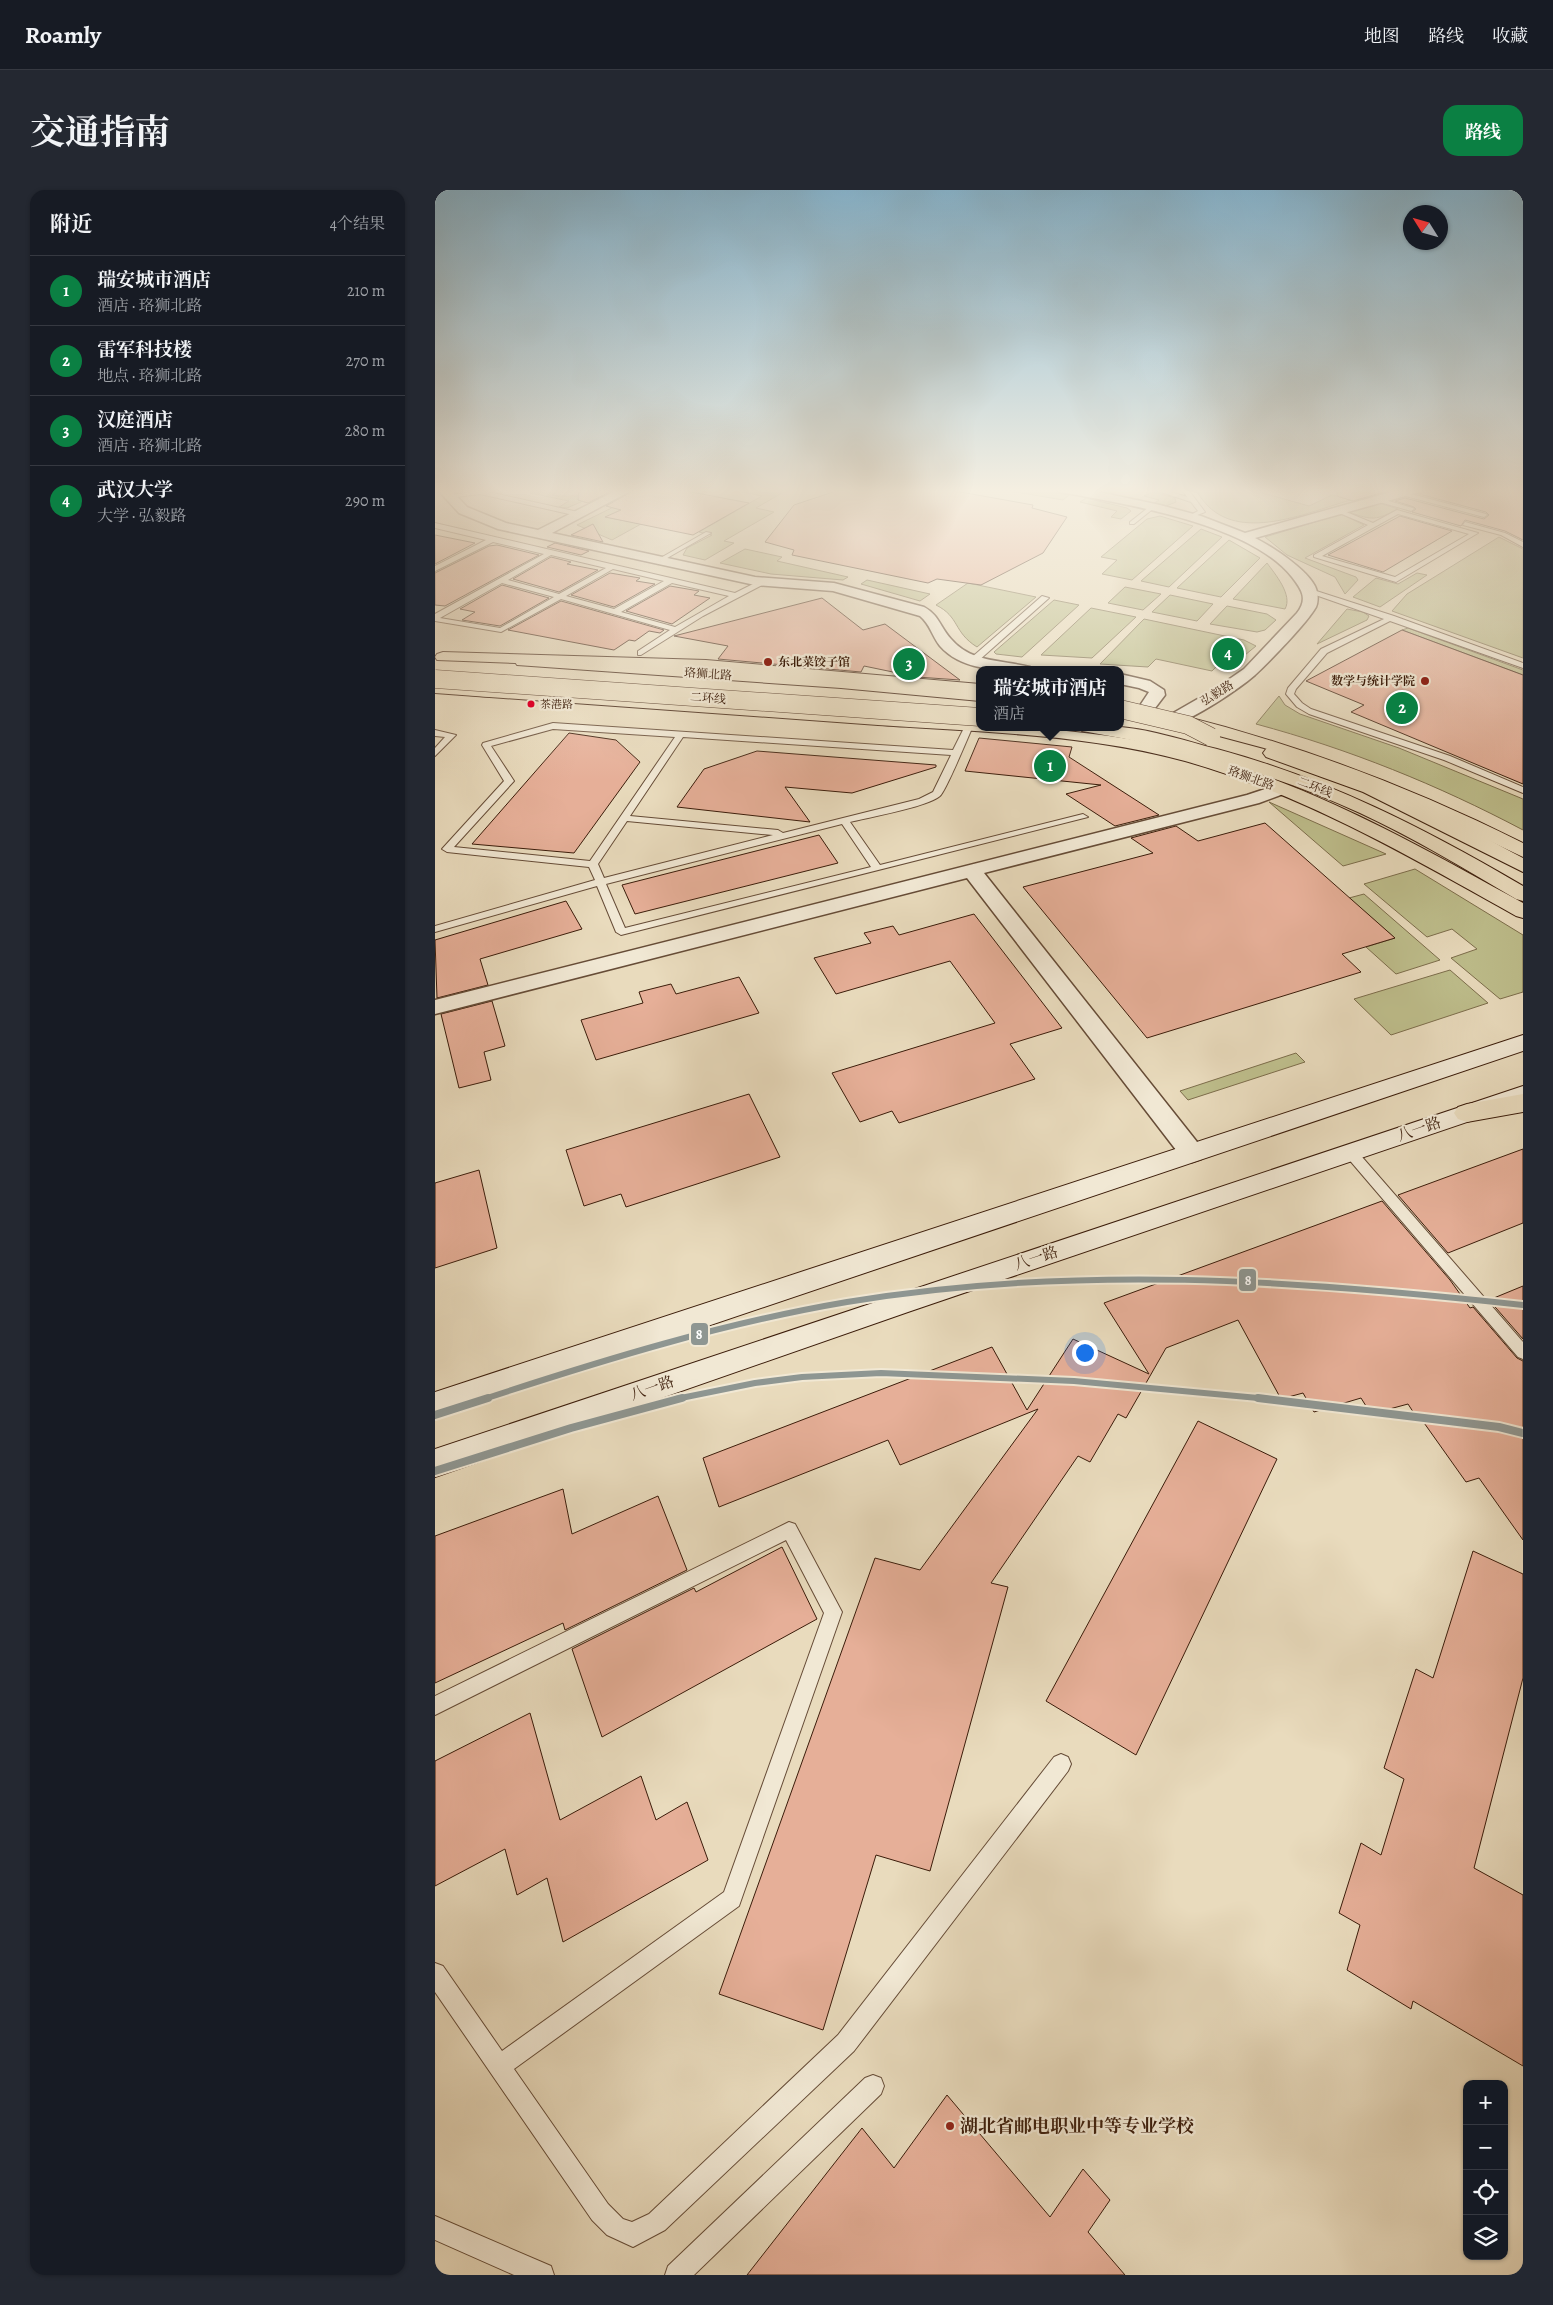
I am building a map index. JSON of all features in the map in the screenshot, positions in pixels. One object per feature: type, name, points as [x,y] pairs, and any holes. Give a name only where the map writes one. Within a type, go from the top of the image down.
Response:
[{"type":"main road","points":[[437,660],[706,665],[976,689]]},
{"type":"main road","name":"珞狮北路","points":[[437,660],[841,683],[976,696]]},
{"type":"main road","name":"二环线","points":[[437,660],[976,703]]},
{"type":"main road","name":"二环线","points":[[435,679],[976,724]]},
{"type":"main road","points":[[829,716],[841,683]]},
{"type":"main road","name":"珞狮北路","points":[[435,688],[829,716],[976,724]]},
{"type":"main road","points":[[1124,710],[1174,719],[1263,743],[1357,774],[1426,802],[1523,851]]},
{"type":"main road","points":[[1124,710],[1187,725],[1211,737]]},
{"type":"main road","name":"二环线","points":[[1124,719],[1211,737],[1290,758],[1343,777],[1421,811],[1523,866]]},
{"type":"main road","name":"珞狮北路","points":[[1032,731],[1153,749],[1212,764],[1281,789],[1350,818],[1400,842],[1523,912]]},
{"type":"main road","name":"二环线","points":[[1106,731],[1198,751],[1293,779],[1328,792],[1393,821],[1523,895]]},
{"type":"main road","points":[[435,1405],[1523,1043]]},
{"type":"main road","name":"八一路","points":[[435,1463],[898,1304],[1523,1094]]},
{"type":"main road","points":[[1467,1113],[1523,1103]]},
{"type":"street","points":[[811,585],[834,587],[919,610],[932,617],[938,625],[942,638],[950,648],[974,660],[997,666]]},
{"type":"street","points":[[1306,585],[1310,590]]},
{"type":"street","name":"弘毅路","points":[[1174,719],[1249,672],[1302,616],[1310,605],[1310,590]]},
{"type":"street","points":[[1124,680],[1144,684],[1156,690],[1157,695],[1143,712]]},
{"type":"street","points":[[435,1007],[972,871],[1253,798],[1281,789]]},
{"type":"street","points":[[972,871],[1192,1153]]},
{"type":"lane","points":[[435,618],[492,585]]},
{"type":"lane","points":[[519,585],[675,629]]},
{"type":"lane","points":[[435,618],[501,630],[580,585]]},
{"type":"lane","points":[[615,612],[662,585]]},
{"type":"lane","points":[[694,585],[735,595]]},
{"type":"lane","points":[[641,653],[675,629],[735,595],[757,585]]},
{"type":"lane","points":[[1310,590],[1523,666]]},
{"type":"lane","points":[[974,660],[1045,598]]},
{"type":"lane","points":[[1391,618],[1324,651],[1292,688],[1290,694],[1293,700],[1298,705],[1313,712],[1447,758],[1523,790]]},
{"type":"lane","points":[[593,864],[447,850],[509,781],[486,745],[553,726],[957,754]]},
{"type":"lane","points":[[435,929],[600,882],[922,801],[937,794],[957,754],[976,727]]},
{"type":"lane","points":[[435,733],[452,735],[435,753]]},
{"type":"lane","points":[[593,864],[681,734]]},
{"type":"lane","points":[[593,864],[621,932],[1083,817]]},
{"type":"lane","points":[[625,818],[789,834]]},
{"type":"lane","points":[[843,820],[877,868]]},
{"type":"lane","points":[[1351,1153],[1523,1353]]},
{"type":"lane","points":[[435,1706],[789,1530],[833,1612],[732,1900],[499,2067]]},
{"type":"lane","points":[[435,1974],[600,2212],[615,2227],[633,2235],[657,2222],[846,2042],[1061,1764]]},
{"type":"lane","points":[[677,2275],[873,2086]]},
{"type":"lane","points":[[435,2228],[542,2275]]},
{"type":"green space","points":[[866,585],[891,585],[930,594],[920,601]]},
{"type":"green space","points":[[965,585],[979,585],[1036,597],[977,647],[964,636],[949,615],[936,605]]},
{"type":"green space","points":[[1180,585],[1233,585],[1221,597],[1177,588]]},
{"type":"green space","points":[[1246,585],[1282,585],[1287,597],[1287,603],[1285,609],[1233,599]]},
{"type":"green space","points":[[1340,585],[1353,585],[1345,594]]},
{"type":"green space","points":[[1367,585],[1412,585],[1380,607],[1353,597]]},
{"type":"green space","points":[[1421,585],[1523,585],[1523,658],[1392,611],[1407,594]]},
{"type":"green space","points":[[1125,587],[1161,594],[1143,610],[1108,603]]},
{"type":"green space","points":[[1170,595],[1213,604],[1197,621],[1152,612]]},
{"type":"green space","points":[[1054,600],[1079,605],[1022,657],[996,654],[994,652]]},
{"type":"green space","points":[[1227,606],[1267,614],[1276,620],[1265,630],[1257,632],[1210,624]]},
{"type":"green space","points":[[1091,608],[1136,617],[1092,658],[1041,655]]},
{"type":"green space","points":[[1347,609],[1363,612],[1369,616],[1367,620],[1317,644]]},
{"type":"green space","points":[[1144,619],[1244,640],[1256,646],[1234,664],[1222,661],[1212,671],[1156,659],[1148,667],[1100,664]]},
{"type":"green space","points":[[1408,628],[1523,670],[1523,675],[1402,630]]},
{"type":"green space","points":[[1279,696],[1285,705],[1300,714],[1399,748],[1523,799],[1523,830],[1426,783],[1325,745],[1256,724]]},
{"type":"green space","points":[[1269,802],[1386,854],[1343,866]]},
{"type":"green space","points":[[1415,869],[1523,935],[1523,992],[1500,999],[1451,958],[1477,949],[1452,929],[1427,937],[1364,884]]},
{"type":"green space","points":[[1364,894],[1440,960],[1396,974],[1366,947],[1395,938],[1349,898]]},
{"type":"green space","points":[[1450,970],[1488,1003],[1391,1035],[1354,999]]},
{"type":"green space","points":[[1296,1053],[1305,1062],[1188,1100],[1180,1091]]},
{"type":"building","points":[[435,585],[483,585],[445,606],[435,605]]},
{"type":"building","points":[[501,585],[549,598],[500,626],[462,620],[475,612],[460,609]]},
{"type":"building","points":[[535,585],[571,585],[559,592]]},
{"type":"building","points":[[588,585],[653,585],[614,607],[571,595]]},
{"type":"building","points":[[670,586],[699,591],[694,595],[710,598],[672,624],[626,611]]},
{"type":"building","points":[[822,598],[863,630],[885,624],[960,680],[917,677],[864,666],[861,672],[718,659],[728,646],[674,636]]},
{"type":"building","points":[[561,601],[664,630],[660,633],[649,631],[635,641],[629,640],[614,650],[508,630]]},
{"type":"building","points":[[1402,630],[1523,675],[1523,784],[1351,712],[1364,705],[1306,681]]},
{"type":"building","points":[[569,733],[616,740],[640,762],[574,853],[472,844]]},
{"type":"building","points":[[979,738],[1072,747],[1069,757],[1159,815],[1115,826],[1066,794],[1101,785],[965,771]]},
{"type":"building","points":[[757,751],[936,765],[936,767],[852,793],[785,787],[810,822],[677,807],[704,769]]},
{"type":"building","points":[[1265,823],[1395,938],[1342,954],[1361,972],[1147,1038],[1023,887],[1153,853],[1131,838],[1176,826],[1198,841]]},
{"type":"building","points":[[819,835],[838,863],[635,914],[622,885]]},
{"type":"building","points":[[566,901],[582,929],[480,959],[488,985],[437,998],[435,940]]},
{"type":"building","points":[[974,914],[1062,1028],[1010,1044],[1035,1079],[899,1123],[892,1111],[860,1122],[832,1073],[995,1023],[950,961],[836,994],[814,958],[871,943],[864,933],[893,926],[899,935]]},
{"type":"building","points":[[739,977],[759,1013],[596,1060],[581,1020],[643,1003],[639,992],[671,984],[676,994]]},
{"type":"building","points":[[492,1001],[505,1046],[484,1052],[491,1080],[459,1088],[441,1014]]},
{"type":"building","points":[[749,1094],[780,1157],[626,1207],[621,1194],[584,1206],[566,1150]]},
{"type":"building","points":[[1523,1149],[1523,1223],[1448,1253],[1398,1195]]},
{"type":"building","points":[[479,1170],[497,1248],[435,1268],[435,1183]]},
{"type":"building","points":[[1382,1201],[1450,1280],[1470,1308],[1473,1307],[1517,1358],[1523,1361],[1523,1540],[1479,1478],[1466,1482],[1422,1420],[1419,1421],[1408,1404],[1371,1414],[1361,1398],[1314,1412],[1303,1393],[1281,1399],[1238,1320],[1166,1348],[1126,1418],[1118,1414],[1090,1462],[1078,1456],[991,1583],[1008,1587],[930,1871],[876,1855],[823,2030],[719,1994],[875,1558],[920,1570],[1038,1409],[900,1465],[888,1440],[719,1507],[703,1458],[992,1347],[1027,1410],[1073,1339],[1149,1374],[1104,1303]]},
{"type":"building","points":[[1523,1286],[1523,1339],[1489,1300]]},
{"type":"building","points":[[1198,1421],[1277,1459],[1136,1755],[1046,1701]]},
{"type":"building","points":[[563,1489],[572,1534],[658,1496],[687,1570],[565,1630],[563,1623],[435,1683],[435,1536]]},
{"type":"building","points":[[782,1547],[817,1619],[602,1737],[572,1649],[694,1588],[696,1592]]},
{"type":"building","points":[[1473,1551],[1523,1574],[1523,1678],[1474,1868],[1523,1895],[1523,2066],[1413,2001],[1411,2009],[1347,1970],[1360,1925],[1339,1913],[1361,1843],[1381,1855],[1404,1779],[1384,1768],[1416,1669],[1433,1678]]},
{"type":"building","points":[[530,1713],[560,1820],[641,1776],[656,1820],[687,1802],[708,1860],[563,1942],[547,1878],[517,1895],[505,1849],[435,1886],[435,1761]]},
{"type":"building","points":[[947,2095],[1050,2217],[1083,2169],[1110,2200],[1088,2232],[1125,2275],[747,2275],[862,2128],[894,2168]]},
{"type":"transit line","name":"8","points":[[435,1415],[639,1351],[742,1323],[847,1302],[967,1286],[1088,1279],[1149,1278],[1270,1281],[1354,1287],[1523,1305]]},
{"type":"transit line","name":"8","points":[[435,1471],[616,1414],[662,1402],[755,1383],[855,1373],[960,1374],[1135,1385],[1378,1412],[1499,1427],[1523,1433]]},
{"type":"place","name":"武汉大学","points":[[1228,654]]},
{"type":"place","name":"东北菜饺子馆","points":[[768,662]]},
{"type":"place","name":"汉庭酒店","points":[[909,664]]},
{"type":"place","name":"数学与统计学院","points":[[1425,681]]},
{"type":"place","name":"茶港路","points":[[531,704]]},
{"type":"place","name":"雷军科技楼","points":[[1402,708]]},
{"type":"place","name":"瑞安城市酒店","points":[[1050,766]]},
{"type":"place","name":"湖北省邮电职业中等专业学校","points":[[950,2126]]}]
